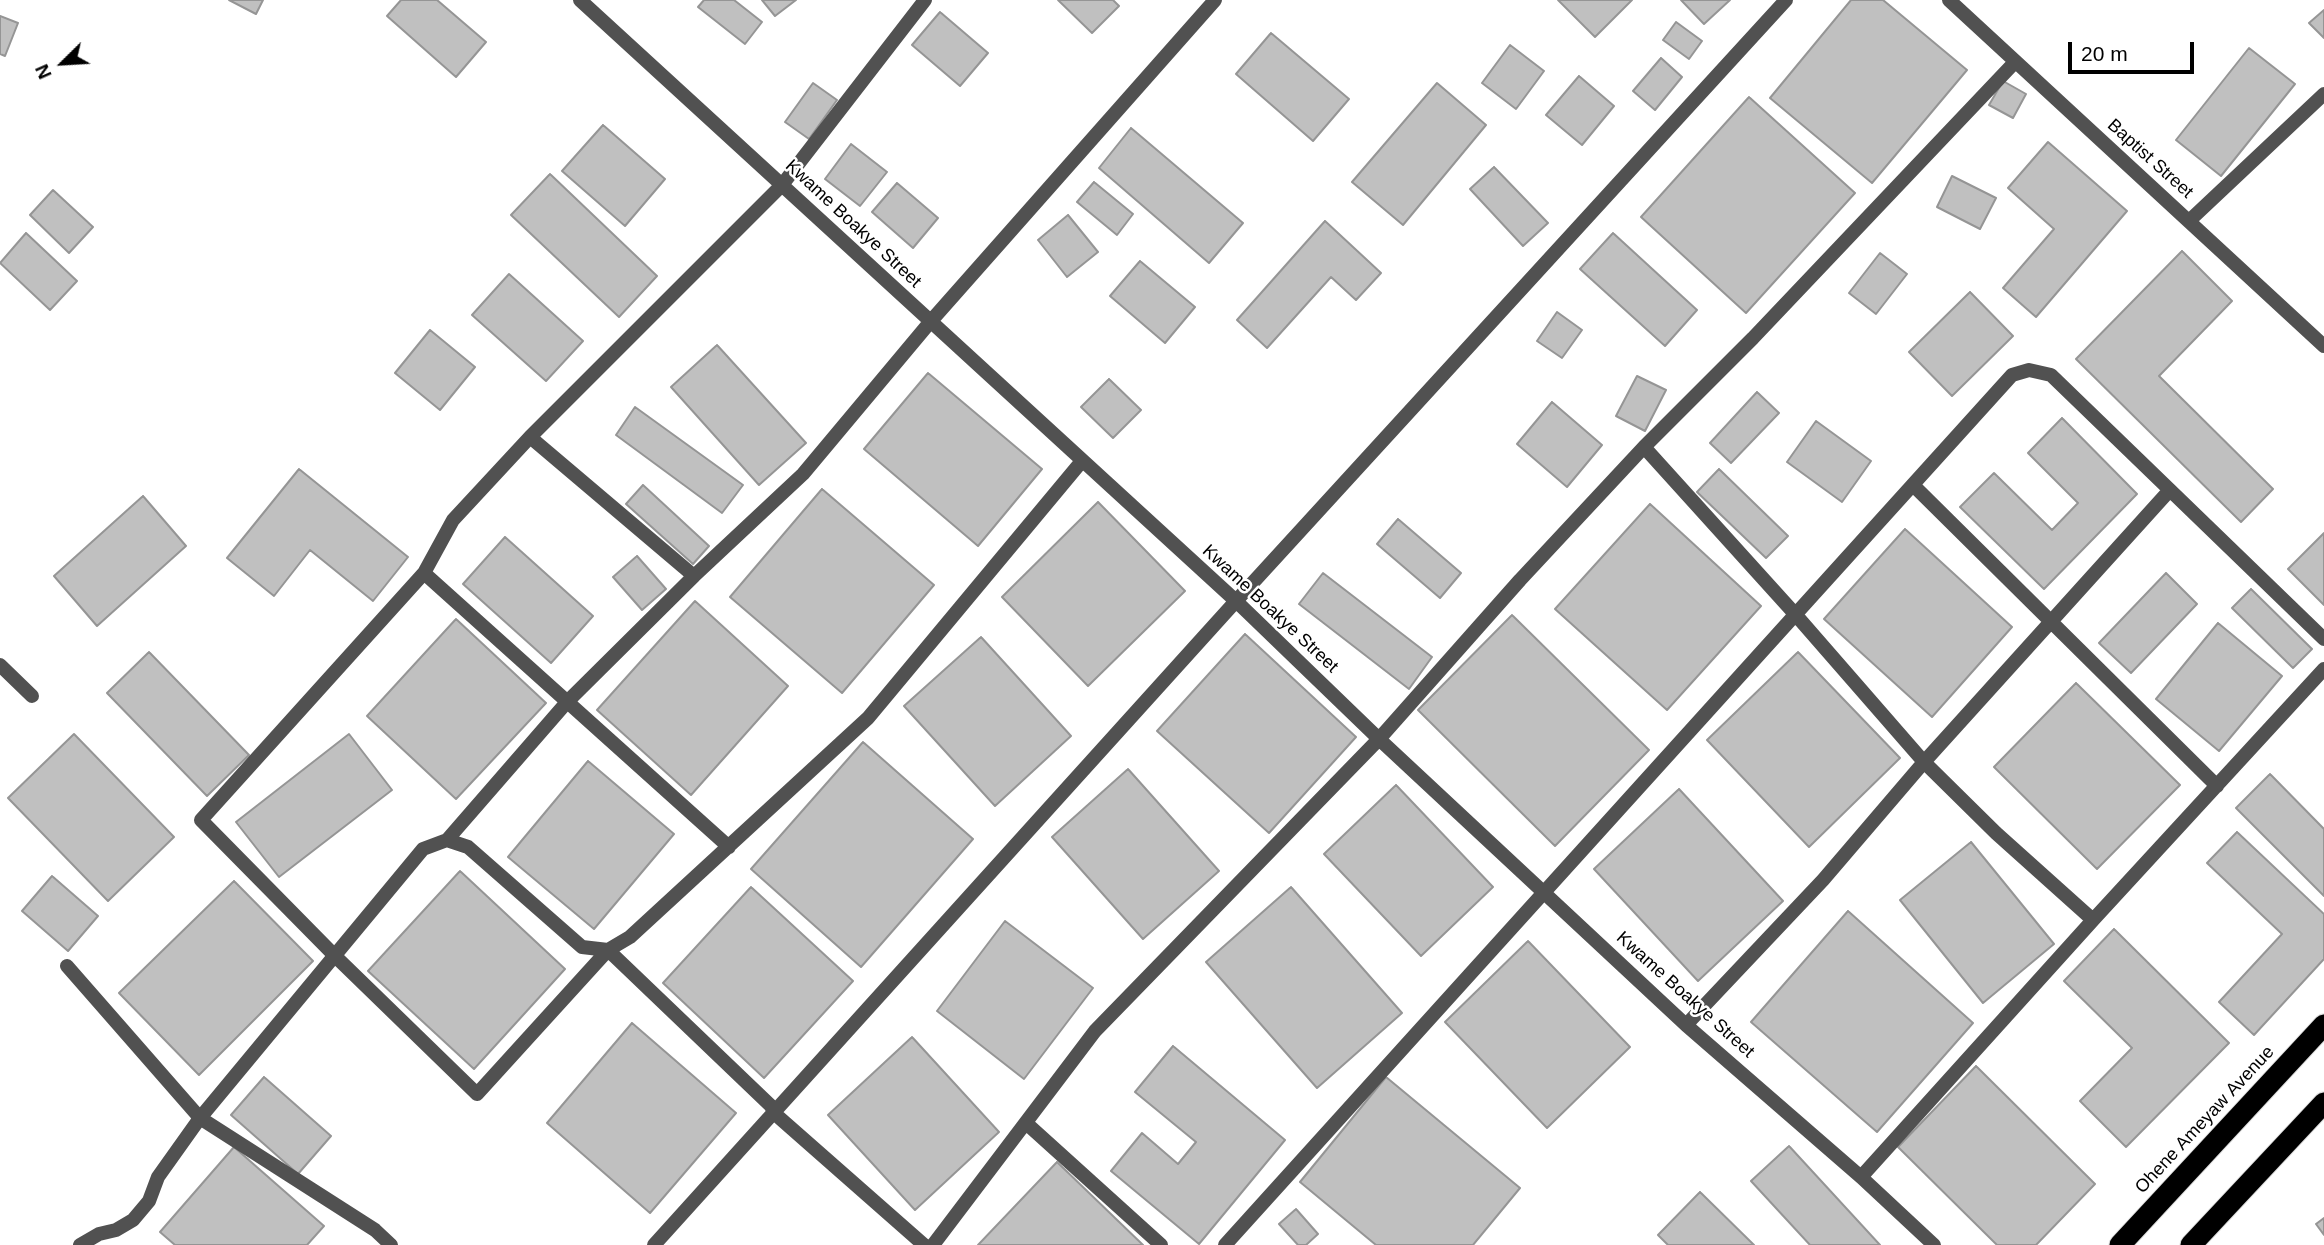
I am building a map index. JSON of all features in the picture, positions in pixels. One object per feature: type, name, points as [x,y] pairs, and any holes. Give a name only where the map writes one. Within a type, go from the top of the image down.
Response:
[{"type":"highway","name":"Ohene Ameyaw Avenue","points":[[2120,1245],[2324,1025]]},
{"type":"highway","points":[[2191,1245],[2324,1103]]},
{"type":"street","name":"Kwame Boakye Street","points":[[580,0],[1236,601],[1379,739],[1686,1025],[1861,1177],[1934,1245]]},
{"type":"street","points":[[925,0],[782,185],[530,437],[453,520],[424,573],[201,820],[335,956],[477,1094],[608,950],[630,937],[868,718],[1082,460]]},
{"type":"street","points":[[80,1245],[134,1220],[149,1200],[158,1177],[200,1118],[423,849],[447,840],[567,702],[694,576],[803,474],[931,321],[1215,0]]},
{"type":"street","points":[[654,1245],[1236,601],[1786,0]]},
{"type":"street","name":"Baptist Street","points":[[1949,0],[2324,346]]},
{"type":"street","points":[[933,1245],[1095,1031],[1379,739],[1520,580],[1644,447],[1753,338],[2015,62]]},
{"type":"street","points":[[2189,221],[2324,94]]},
{"type":"street","points":[[1225,1245],[2012,375],[2029,370],[2050,374],[2324,639]]},
{"type":"street","points":[[530,437],[694,576]]},
{"type":"street","points":[[1644,447],[1924,762],[1996,833],[2093,920]]},
{"type":"street","points":[[1913,485],[2217,786]]},
{"type":"street","points":[[1686,1025],[1823,880],[1924,762],[2169,491]]},
{"type":"street","points":[[424,573],[729,847]]},
{"type":"street","points":[[0,665],[32,696]]},
{"type":"street","points":[[1861,1177],[2324,669]]},
{"type":"street","points":[[447,840],[468,847],[582,947],[608,950],[771,1106],[774,1113],[924,1245]]},
{"type":"street","points":[[67,966],[200,1118],[375,1230],[391,1245]]},
{"type":"street","points":[[1026,1123],[1161,1245]]},
{"type":"building","points":[[229,0],[263,0],[256,14]]},
{"type":"building","points":[[401,0],[437,0],[486,42],[456,77],[387,16]]},
{"type":"building","points":[[704,0],[734,0],[762,22],[745,44],[698,7]]},
{"type":"building","points":[[762,0],[796,0],[775,16]]},
{"type":"building","points":[[1058,0],[1113,0],[1119,6],[1092,33]]},
{"type":"building","points":[[1558,0],[1632,0],[1595,37]]},
{"type":"building","points":[[1681,0],[1730,0],[1704,24]]},
{"type":"building","points":[[1851,0],[1883,0],[1967,70],[1872,183],[1770,98]]},
{"type":"building","points":[[2324,10],[2324,38],[2309,23]]},
{"type":"building","points":[[940,12],[988,53],[960,86],[912,45]]},
{"type":"building","points":[[0,16],[18,23],[5,56],[0,54]]},
{"type":"building","points":[[1676,22],[1702,41],[1689,59],[1663,40]]},
{"type":"building","points":[[1271,33],[1349,99],[1313,141],[1236,74]]},
{"type":"building","points":[[1510,45],[1544,71],[1516,109],[1482,83]]},
{"type":"building","points":[[2249,48],[2295,84],[2221,176],[2176,140]]},
{"type":"building","points":[[1661,58],[1682,77],[1655,110],[1633,91]]},
{"type":"building","points":[[1579,76],[1614,106],[1582,145],[1546,115]]},
{"type":"building","points":[[2003,81],[2026,94],[2013,118],[1989,105]]},
{"type":"building","points":[[813,83],[837,100],[809,139],[785,122]]},
{"type":"building","points":[[1437,83],[1486,125],[1403,225],[1352,182]]},
{"type":"building","points":[[1749,97],[1855,193],[1746,313],[1641,217]]},
{"type":"building","points":[[603,125],[665,179],[625,226],[562,171]]},
{"type":"building","points":[[1131,128],[1243,223],[1209,263],[1099,168]]},
{"type":"building","points":[[2048,142],[2127,211],[2036,317],[2003,288],[2054,229],[2008,188]]},
{"type":"building","points":[[851,144],[887,172],[860,206],[825,179]]},
{"type":"building","points":[[1494,167],[1548,223],[1523,246],[1470,189]]},
{"type":"building","points":[[550,174],[657,276],[619,317],[511,215]]},
{"type":"building","points":[[1952,176],[1996,198],[1980,229],[1937,207]]},
{"type":"building","points":[[1094,182],[1133,214],[1117,235],[1077,202]]},
{"type":"building","points":[[897,183],[938,218],[913,248],[872,212]]},
{"type":"building","points":[[53,190],[93,227],[69,253],[30,215]]},
{"type":"building","points":[[1068,215],[1098,252],[1067,277],[1038,240]]},
{"type":"building","points":[[1325,221],[1381,273],[1356,300],[1331,277],[1267,348],[1237,320]]},
{"type":"building","points":[[26,233],[77,281],[50,310],[0,263]]},
{"type":"building","points":[[1613,233],[1697,310],[1665,346],[1580,269]]},
{"type":"building","points":[[2182,251],[2232,301],[2159,376],[2273,489],[2241,522],[2076,359]]},
{"type":"building","points":[[1880,253],[1907,274],[1876,314],[1849,293]]},
{"type":"building","points":[[1140,261],[1195,307],[1165,343],[1110,296]]},
{"type":"building","points":[[509,274],[583,341],[546,381],[472,315]]},
{"type":"building","points":[[1970,292],[2013,336],[1952,396],[1909,352]]},
{"type":"building","points":[[1557,312],[1582,330],[1562,358],[1537,341]]},
{"type":"building","points":[[430,330],[475,367],[440,410],[395,373]]},
{"type":"building","points":[[717,345],[806,443],[759,485],[671,387]]},
{"type":"building","points":[[928,373],[1042,469],[978,546],[864,449]]},
{"type":"building","points":[[1637,376],[1666,390],[1645,431],[1616,416]]},
{"type":"building","points":[[1109,379],[1141,410],[1113,438],[1081,407]]},
{"type":"building","points":[[1757,392],[1779,413],[1731,463],[1710,443]]},
{"type":"building","points":[[1552,402],[1602,445],[1567,487],[1517,444]]},
{"type":"building","points":[[635,407],[743,485],[722,513],[616,435]]},
{"type":"building","points":[[2062,418],[2137,494],[2044,589],[1960,507],[1994,473],[2052,530],[2078,503],[2028,453]]},
{"type":"building","points":[[1816,421],[1871,461],[1842,502],[1787,462]]},
{"type":"building","points":[[299,469],[408,557],[373,601],[310,550],[274,596],[227,558]]},
{"type":"building","points":[[1719,469],[1788,536],[1766,558],[1697,492]]},
{"type":"building","points":[[643,485],[709,546],[693,564],[626,504]]},
{"type":"building","points":[[822,489],[934,585],[842,693],[730,597]]},
{"type":"building","points":[[143,496],[186,546],[97,626],[54,576]]},
{"type":"building","points":[[1098,502],[1185,591],[1088,686],[1002,597]]},
{"type":"building","points":[[1650,504],[1761,606],[1667,710],[1555,609]]},
{"type":"building","points":[[1398,519],[1461,573],[1440,598],[1377,544]]},
{"type":"building","points":[[1905,529],[2012,627],[1932,717],[1824,619]]},
{"type":"building","points":[[2324,533],[2324,605],[2288,569]]},
{"type":"building","points":[[505,537],[593,616],[551,663],[463,584]]},
{"type":"building","points":[[637,556],[666,589],[642,610],[613,577]]},
{"type":"building","points":[[1323,573],[1432,657],[1409,689],[1299,604]]},
{"type":"building","points":[[2166,573],[2197,604],[2131,673],[2099,643]]},
{"type":"building","points":[[2251,589],[2312,649],[2293,668],[2232,608]]},
{"type":"building","points":[[695,601],[788,686],[691,795],[597,710]]},
{"type":"building","points":[[1512,615],[1649,750],[1555,846],[1418,710]]},
{"type":"building","points":[[456,619],[546,703],[456,799],[367,716]]},
{"type":"building","points":[[2218,623],[2282,676],[2219,751],[2156,699]]},
{"type":"building","points":[[1245,634],[1356,737],[1269,833],[1157,731]]},
{"type":"building","points":[[981,637],[1071,736],[995,806],[904,706]]},
{"type":"building","points":[[149,652],[249,755],[207,796],[107,693]]},
{"type":"building","points":[[1798,652],[1900,758],[1809,847],[1707,740]]},
{"type":"building","points":[[2076,683],[2180,785],[2097,869],[1994,767]]},
{"type":"building","points":[[74,734],[174,837],[108,901],[8,798]]},
{"type":"building","points":[[349,734],[392,790],[279,877],[236,822]]},
{"type":"building","points":[[863,742],[973,839],[861,967],[751,869]]},
{"type":"building","points":[[588,761],[674,834],[594,929],[508,857]]},
{"type":"building","points":[[1128,769],[1219,871],[1143,939],[1052,837]]},
{"type":"building","points":[[2270,774],[2324,829],[2324,896],[2236,808]]},
{"type":"building","points":[[1396,785],[1493,887],[1421,956],[1324,854]]},
{"type":"building","points":[[1679,789],[1783,901],[1698,981],[1594,869]]},
{"type":"building","points":[[2237,832],[2324,914],[2324,959],[2254,1035],[2219,1002],[2282,934],[2207,863]]},
{"type":"building","points":[[1971,842],[2054,944],[1983,1003],[1900,900]]},
{"type":"building","points":[[460,871],[565,969],[474,1069],[368,971]]},
{"type":"building","points":[[52,876],[98,916],[68,951],[22,911]]},
{"type":"building","points":[[234,881],[313,961],[199,1075],[119,993]]},
{"type":"building","points":[[751,887],[853,981],[764,1078],[663,983]]},
{"type":"building","points":[[1291,887],[1402,1013],[1317,1088],[1206,962]]},
{"type":"building","points":[[1848,911],[1973,1023],[1877,1132],[1751,1022]]},
{"type":"building","points":[[1005,921],[1093,988],[1024,1079],[937,1011]]},
{"type":"building","points":[[2114,929],[2229,1043],[2126,1147],[2080,1101],[2132,1048],[2064,981]]},
{"type":"building","points":[[1528,941],[1630,1047],[1547,1128],[1445,1022]]},
{"type":"building","points":[[632,1023],[736,1113],[650,1213],[547,1123]]},
{"type":"building","points":[[912,1037],[999,1132],[915,1210],[828,1115]]},
{"type":"building","points":[[1173,1046],[1285,1140],[1199,1244],[1111,1171],[1142,1133],[1178,1164],[1196,1142],[1135,1092]]},
{"type":"building","points":[[1976,1066],[2095,1184],[2036,1245],[1997,1245],[1898,1147]]},
{"type":"building","points":[[264,1077],[331,1136],[298,1174],[231,1115]]},
{"type":"building","points":[[1386,1077],[1520,1188],[1473,1245],[1376,1245],[1300,1182]]},
{"type":"building","points":[[1789,1146],[1880,1245],[1810,1245],[1751,1181]]},
{"type":"building","points":[[234,1147],[324,1226],[307,1245],[175,1245],[160,1232]]},
{"type":"building","points":[[1057,1162],[1143,1245],[978,1245]]},
{"type":"building","points":[[1700,1192],[1754,1245],[1668,1245],[1658,1235]]},
{"type":"building","points":[[1296,1209],[1318,1234],[1306,1245],[1298,1245],[1279,1224]]},
{"type":"building","points":[[2324,1218],[2324,1235],[2316,1224]]}]
